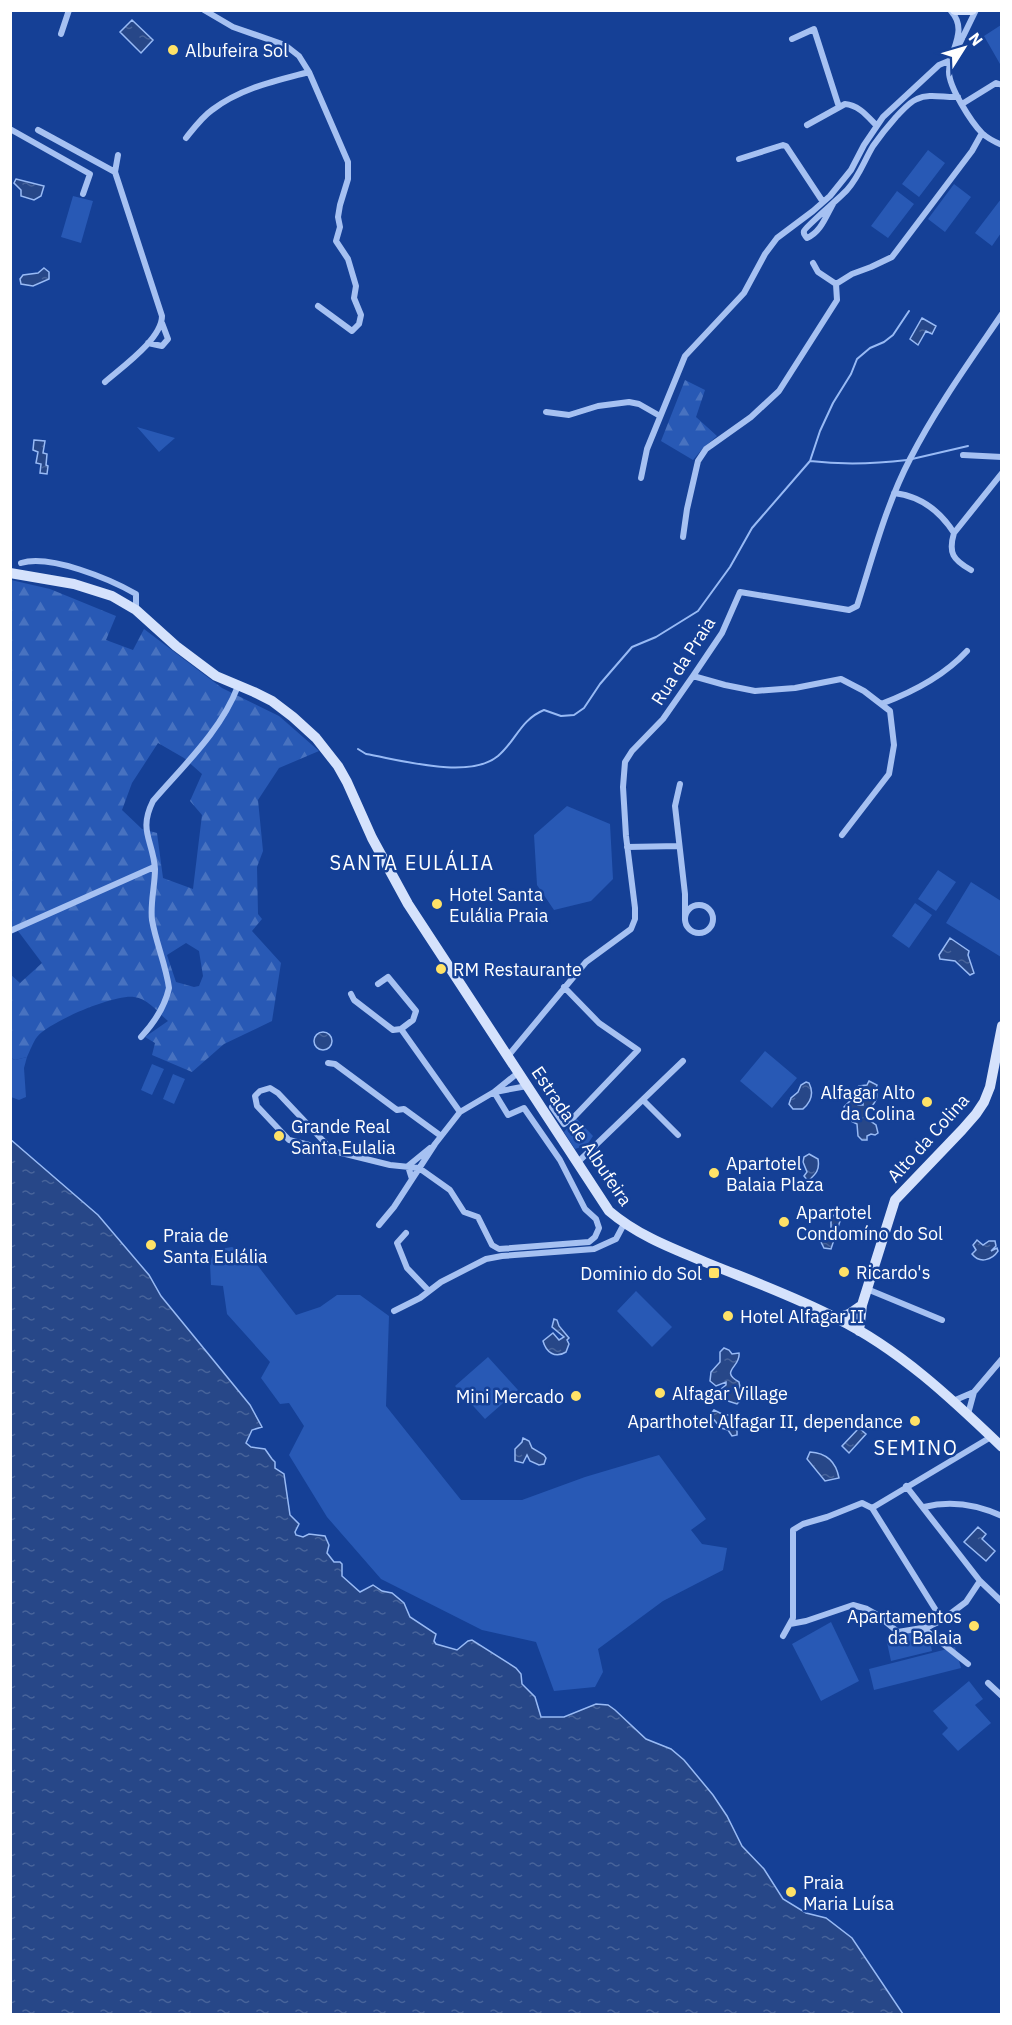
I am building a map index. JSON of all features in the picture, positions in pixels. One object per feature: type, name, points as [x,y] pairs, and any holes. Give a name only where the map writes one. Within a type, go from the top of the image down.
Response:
[{"type":"street","points":[[61,34],[69,10]]},
{"type":"street","points":[[204,10],[233,27],[285,45],[299,56],[309,72],[348,162],[348,179],[340,205],[338,217],[340,226],[336,241],[348,259],[353,274],[356,286],[354,298],[361,315],[359,324],[352,331],[318,306]]},
{"type":"street","points":[[972,10],[953,10],[959,29],[949,75],[960,101],[982,133],[1002,145]]},
{"type":"street","points":[[641,478],[647,449],[685,356],[744,293],[765,254],[777,238],[823,202],[843,182],[877,126],[931,72],[939,65],[951,60],[976,10]]},
{"type":"street","points":[[792,39],[814,29],[839,107]]},
{"type":"street","points":[[186,138],[210,111],[231,97],[248,89],[309,72]]},
{"type":"street","points":[[833,204],[817,232],[807,238],[804,236],[805,227],[848,190],[873,147],[902,110],[916,99],[930,96],[960,101],[996,83],[1002,85]]},
{"type":"street","points":[[807,125],[845,104],[852,104],[877,126]]},
{"type":"street","points":[[10,129],[90,174],[83,194]]},
{"type":"street","points":[[38,130],[115,172]]},
{"type":"street","points":[[836,284],[852,274],[892,257],[972,151],[982,133]]},
{"type":"street","points":[[739,159],[786,146],[823,202]]},
{"type":"street","points":[[118,155],[115,172],[168,339],[162,346],[148,343]]},
{"type":"street","points":[[813,263],[818,272],[836,284]]},
{"type":"street","points":[[683,537],[698,461],[706,449],[751,417],[778,391],[837,300],[836,284]]},
{"type":"street","name":"Rua da Praia","points":[[508,1056],[585,962],[631,929],[635,918],[635,908],[627,847],[623,787],[625,762],[632,750],[663,719],[693,676],[722,633],[740,592],[849,610],[857,606],[886,513],[909,460],[940,405],[1002,314]]},
{"type":"street","points":[[105,382],[148,343],[157,333],[162,322]]},
{"type":"street","points":[[546,412],[568,415],[598,406],[629,402],[639,404],[660,416]]},
{"type":"street","points":[[963,454],[1002,457]]},
{"type":"street","points":[[971,570],[954,557],[950,547],[954,533],[1002,473]]},
{"type":"street","points":[[894,493],[916,497],[935,510],[954,533]]},
{"type":"street","points":[[21,563],[30,560],[63,565],[116,582],[136,594],[136,610]]},
{"type":"street","name":"Estrada de Albufeira","points":[[10,573],[92,588],[112,596],[136,610],[216,676],[272,701],[310,732],[338,766],[372,838],[408,904],[609,1211],[624,1224],[641,1234],[681,1253],[772,1288],[859,1330],[906,1361],[968,1414],[1002,1447]]},
{"type":"street","points":[[881,704],[909,693],[954,666],[967,651]]},
{"type":"street","points":[[693,676],[725,686],[755,691],[795,688],[841,679],[864,691],[890,711],[894,745],[889,774],[842,835]]},
{"type":"street","points":[[141,1037],[167,998],[169,988],[153,921],[154,867],[146,832],[147,813],[153,801],[216,729],[230,706],[238,686]]},
{"type":"street","points":[[680,784],[675,806],[685,894],[685,920],[688,927],[696,933],[704,932],[711,927],[713,917],[710,910],[689,902],[685,894]]},
{"type":"street","points":[[627,847],[680,846]]},
{"type":"street","points":[[10,931],[154,867]]},
{"type":"street","points":[[685,920],[688,910],[696,905]]},
{"type":"street","points":[[351,994],[354,1000],[393,1030],[401,1029],[413,1020],[416,1011],[388,977],[378,984]]},
{"type":"street","points":[[552,1107],[564,1124],[574,1117],[638,1050],[599,1023],[564,987]]},
{"type":"street","name":"Alto da Colina","points":[[859,1330],[862,1305],[896,1200],[969,1122],[984,1102],[990,1087],[1002,1026]]},
{"type":"street","points":[[401,1029],[460,1112]]},
{"type":"street","points":[[577,1163],[683,1061]]},
{"type":"street","points":[[328,1064],[335,1064],[397,1110],[404,1109],[441,1136]]},
{"type":"street","points":[[379,1225],[460,1112],[494,1092],[519,1072]]},
{"type":"street","points":[[494,1092],[527,1086]]},
{"type":"street","points":[[330,1148],[278,1093],[270,1088],[260,1091],[255,1096],[257,1106],[289,1140],[330,1148],[390,1165],[419,1168],[450,1190],[464,1212],[478,1217],[492,1245],[499,1249],[589,1242],[595,1237],[599,1228],[596,1220],[585,1209],[560,1160],[524,1108],[508,1114],[494,1092]]},
{"type":"street","points":[[643,1100],[678,1135]]},
{"type":"street","points":[[408,1166],[435,1144]]},
{"type":"street","points":[[408,1166],[412,1179]]},
{"type":"street","points":[[394,1311],[441,1282],[486,1259],[594,1249],[616,1239],[624,1224]]},
{"type":"street","points":[[406,1233],[397,1243],[407,1268],[429,1291]]},
{"type":"street","points":[[867,1290],[942,1320]]},
{"type":"street","points":[[837,1318],[849,1314],[862,1305]]},
{"type":"street","points":[[968,1414],[974,1392],[1002,1359]]},
{"type":"street","points":[[953,1401],[974,1392]]},
{"type":"street","points":[[872,1508],[991,1437]]},
{"type":"street","points":[[906,1486],[980,1581],[1002,1602]]},
{"type":"street","points":[[924,1507],[942,1502],[961,1503],[1002,1516]]},
{"type":"street","points":[[783,1636],[793,1617],[793,1530],[803,1524],[862,1503],[872,1508],[942,1620]]},
{"type":"street","points":[[790,1624],[853,1605],[876,1614],[898,1632],[924,1628],[942,1620],[966,1602],[980,1581]]},
{"type":"street","points":[[924,1628],[968,1664]]},
{"type":"street","points":[[988,1683],[1002,1696]]},
{"type":"green space","points":[[1001,25],[1002,63],[1000,64],[984,36]]},
{"type":"green space","points":[[928,150],[945,163],[919,197],[902,184]]},
{"type":"green space","points":[[954,184],[971,197],[945,232],[928,219]]},
{"type":"green space","points":[[897,191],[914,204],[888,238],[871,226]]},
{"type":"green space","points":[[73,196],[93,201],[81,243],[61,237]]},
{"type":"green space","points":[[1001,199],[1001,233],[992,246],[975,233]]},
{"type":"green space","points":[[685,380],[705,390],[696,417],[717,436],[693,460],[661,441]]},
{"type":"green space","points":[[137,427],[175,438],[159,452]]},
{"type":"green space","points":[[11,580],[50,589],[116,616],[106,640],[133,650],[144,629],[222,688],[279,716],[319,751],[279,768],[258,800],[263,851],[257,867],[258,914],[262,919],[252,931],[281,963],[272,1021],[224,1044],[192,1072],[152,1055],[155,1043],[145,1037],[168,1021],[148,1003],[134,997],[98,1004],[68,1017],[37,1037],[27,1057],[15,1060],[11,1058],[10,974],[20,983],[42,963],[18,931],[11,934]],"holes":[[[158,743],[184,758],[202,774],[190,801],[202,815],[193,889],[163,878],[157,833],[142,829],[122,810],[132,783]],[[186,943],[199,951],[203,976],[199,986],[194,987],[176,982],[167,955]]]},
{"type":"green space","points":[[567,806],[610,824],[613,879],[591,901],[554,910],[537,885],[534,835]]},
{"type":"green space","points":[[938,870],[956,882],[936,911],[918,899]]},
{"type":"green space","points":[[971,882],[1001,901],[1001,957],[946,923]]},
{"type":"green space","points":[[915,903],[932,915],[909,948],[892,936]]},
{"type":"green space","points":[[765,1051],[797,1078],[772,1108],[740,1081]]},
{"type":"green space","points":[[27,1057],[24,1068],[26,1097],[19,1100],[11,1097],[10,1058],[15,1060]]},
{"type":"green space","points":[[152,1064],[164,1069],[152,1095],[141,1090]]},
{"type":"green space","points":[[173,1074],[185,1079],[174,1104],[163,1099]]},
{"type":"green space","points":[[576,1118],[593,1136],[587,1145],[575,1149],[564,1132]]},
{"type":"green space","points":[[232,1247],[251,1257],[296,1315],[320,1307],[337,1295],[360,1295],[389,1316],[386,1406],[461,1500],[522,1500],[585,1477],[659,1455],[706,1519],[691,1530],[702,1544],[727,1548],[723,1570],[663,1601],[598,1649],[603,1672],[595,1687],[554,1691],[536,1642],[482,1630],[381,1579],[327,1517],[289,1455],[304,1426],[289,1403],[280,1404],[261,1378],[270,1362],[227,1314],[223,1286],[211,1285],[210,1263],[214,1250]]},
{"type":"green space","points":[[636,1291],[672,1327],[652,1347],[617,1311]]},
{"type":"green space","points":[[488,1357],[518,1390],[485,1419],[455,1386]]},
{"type":"green space","points":[[831,1622],[859,1681],[821,1701],[792,1644]]},
{"type":"green space","points":[[927,1629],[932,1651],[891,1661],[886,1638]]},
{"type":"green space","points":[[955,1647],[961,1668],[874,1690],[869,1669]]},
{"type":"green space","points":[[969,1681],[983,1699],[975,1705],[991,1723],[958,1751],[942,1734],[948,1728],[933,1711]]},
{"type":"water","points":[[132,20],[153,40],[141,53],[120,32]]},
{"type":"water","points":[[16,179],[44,186],[41,196],[34,200],[21,196],[21,190],[14,183]]},
{"type":"water","points":[[44,268],[49,272],[49,279],[33,286],[21,284],[20,279],[23,275],[38,273]]},
{"type":"water","points":[[922,318],[936,326],[932,334],[926,331],[918,345],[910,339]]},
{"type":"water","points":[[34,440],[45,441],[43,453],[47,454],[47,474],[40,473],[41,464],[36,463],[38,452],[33,450]]},
{"type":"water","points":[[950,938],[969,951],[968,955],[974,973],[970,975],[955,961],[940,959],[939,955]]},
{"type":"water","points":[[323,1032],[329,1035],[332,1041],[329,1047],[323,1050],[317,1047],[314,1041],[317,1035]]},
{"type":"water","points":[[869,1081],[877,1085],[877,1096],[866,1118],[876,1125],[878,1133],[867,1136],[867,1140],[862,1140],[858,1136],[857,1124],[847,1119],[844,1107],[851,1100],[858,1105],[863,1105],[863,1100],[856,1098],[855,1093],[859,1086],[867,1085]]},
{"type":"water","points":[[806,1082],[809,1083],[811,1090],[810,1100],[803,1109],[793,1109],[789,1104],[791,1098]]},
{"type":"water","points":[[10,1139],[98,1215],[149,1275],[161,1296],[250,1405],[262,1427],[252,1430],[246,1443],[251,1447],[265,1449],[275,1462],[275,1468],[284,1474],[290,1515],[299,1524],[296,1535],[325,1536],[329,1545],[327,1553],[334,1562],[342,1564],[342,1576],[360,1592],[373,1585],[382,1591],[392,1593],[404,1603],[410,1617],[436,1634],[434,1641],[436,1644],[457,1650],[472,1640],[516,1668],[521,1674],[522,1684],[535,1697],[541,1717],[564,1717],[596,1704],[608,1705],[646,1739],[671,1749],[684,1760],[713,1795],[742,1846],[764,1869],[783,1899],[806,1913],[826,1918],[852,1938],[903,2014],[11,2014]]},
{"type":"water","points":[[809,1154],[818,1159],[818,1169],[808,1181],[804,1176],[807,1172],[803,1162],[804,1157]]},
{"type":"water","points":[[836,1213],[842,1215],[831,1249],[824,1248],[820,1240],[824,1233],[831,1229],[831,1218]]},
{"type":"water","points":[[977,1240],[983,1245],[989,1241],[995,1241],[996,1246],[991,1251],[997,1248],[998,1251],[989,1259],[982,1260],[975,1257],[972,1254],[976,1250],[973,1245]]},
{"type":"water","points":[[554,1319],[569,1338],[566,1352],[558,1355],[549,1351],[543,1341],[553,1333],[559,1340],[564,1337],[552,1327]]},
{"type":"water","points":[[724,1348],[732,1354],[739,1353],[731,1375],[739,1382],[741,1392],[745,1395],[737,1404],[725,1400],[721,1395],[721,1389],[726,1382],[716,1386],[710,1381],[711,1372],[720,1362],[720,1352]]},
{"type":"water","points":[[714,1410],[730,1415],[737,1435],[732,1436],[728,1430],[721,1428],[710,1415]]},
{"type":"water","points":[[859,1428],[866,1434],[849,1453],[842,1446]]},
{"type":"water","points":[[523,1438],[529,1441],[532,1448],[544,1455],[546,1458],[544,1464],[539,1465],[530,1461],[527,1455],[523,1463],[515,1461],[515,1449]]},
{"type":"water","points":[[810,1452],[830,1459],[836,1467],[839,1478],[825,1481],[807,1459]]},
{"type":"water","points":[[978,1527],[986,1534],[982,1539],[995,1551],[986,1561],[964,1542]]},
{"type":"waterway","points":[[810,461],[820,431],[857,359],[870,348],[893,335],[909,311]]},
{"type":"waterway","points":[[912,459],[968,446]]},
{"type":"waterway","points":[[358,749],[366,754],[434,766],[470,767],[485,763],[498,756],[529,719],[536,714],[544,710],[561,716],[574,715],[584,708],[600,684],[632,647],[656,637],[698,611],[730,567],[752,528],[810,461],[858,463],[907,460]]},
{"type":"place","name":"Albufeira Sol","points":[[173,50]]},
{"type":"place","name":"Hotel Santa Eulália Praia","points":[[437,904]]},
{"type":"place","name":"RM Restaurante","points":[[441,969]]},
{"type":"place","name":"Alfagar Alto da Colina","points":[[927,1102]]},
{"type":"place","name":"Grande Real Santa Eulalia","points":[[279,1136]]},
{"type":"place","name":"Apartotel Balaia Plaza","points":[[714,1173]]},
{"type":"place","name":"Apartotel Condomíno do Sol","points":[[784,1222]]},
{"type":"place","name":"Praia de Santa Eulália","points":[[151,1245]]},
{"type":"place","name":"Ricardo's","points":[[844,1272]]},
{"type":"place","name":"Dominio do Sol","points":[[714,1273]]},
{"type":"place","name":"Hotel Alfagar II","points":[[728,1316]]},
{"type":"place","name":"Alfagar Village","points":[[660,1393]]},
{"type":"place","name":"Mini Mercado","points":[[576,1396]]},
{"type":"place","name":"Aparthotel Alfagar II, dependance","points":[[915,1421]]},
{"type":"place","name":"Apartamentos da Balaia","points":[[974,1626]]},
{"type":"place","name":"Praia Maria Luísa","points":[[791,1892]]},
{"type":"district","name":"SANTA EULÁLIA","points":[[412,862]]},
{"type":"district","name":"SEMINO","points":[[916,1447]]}]
